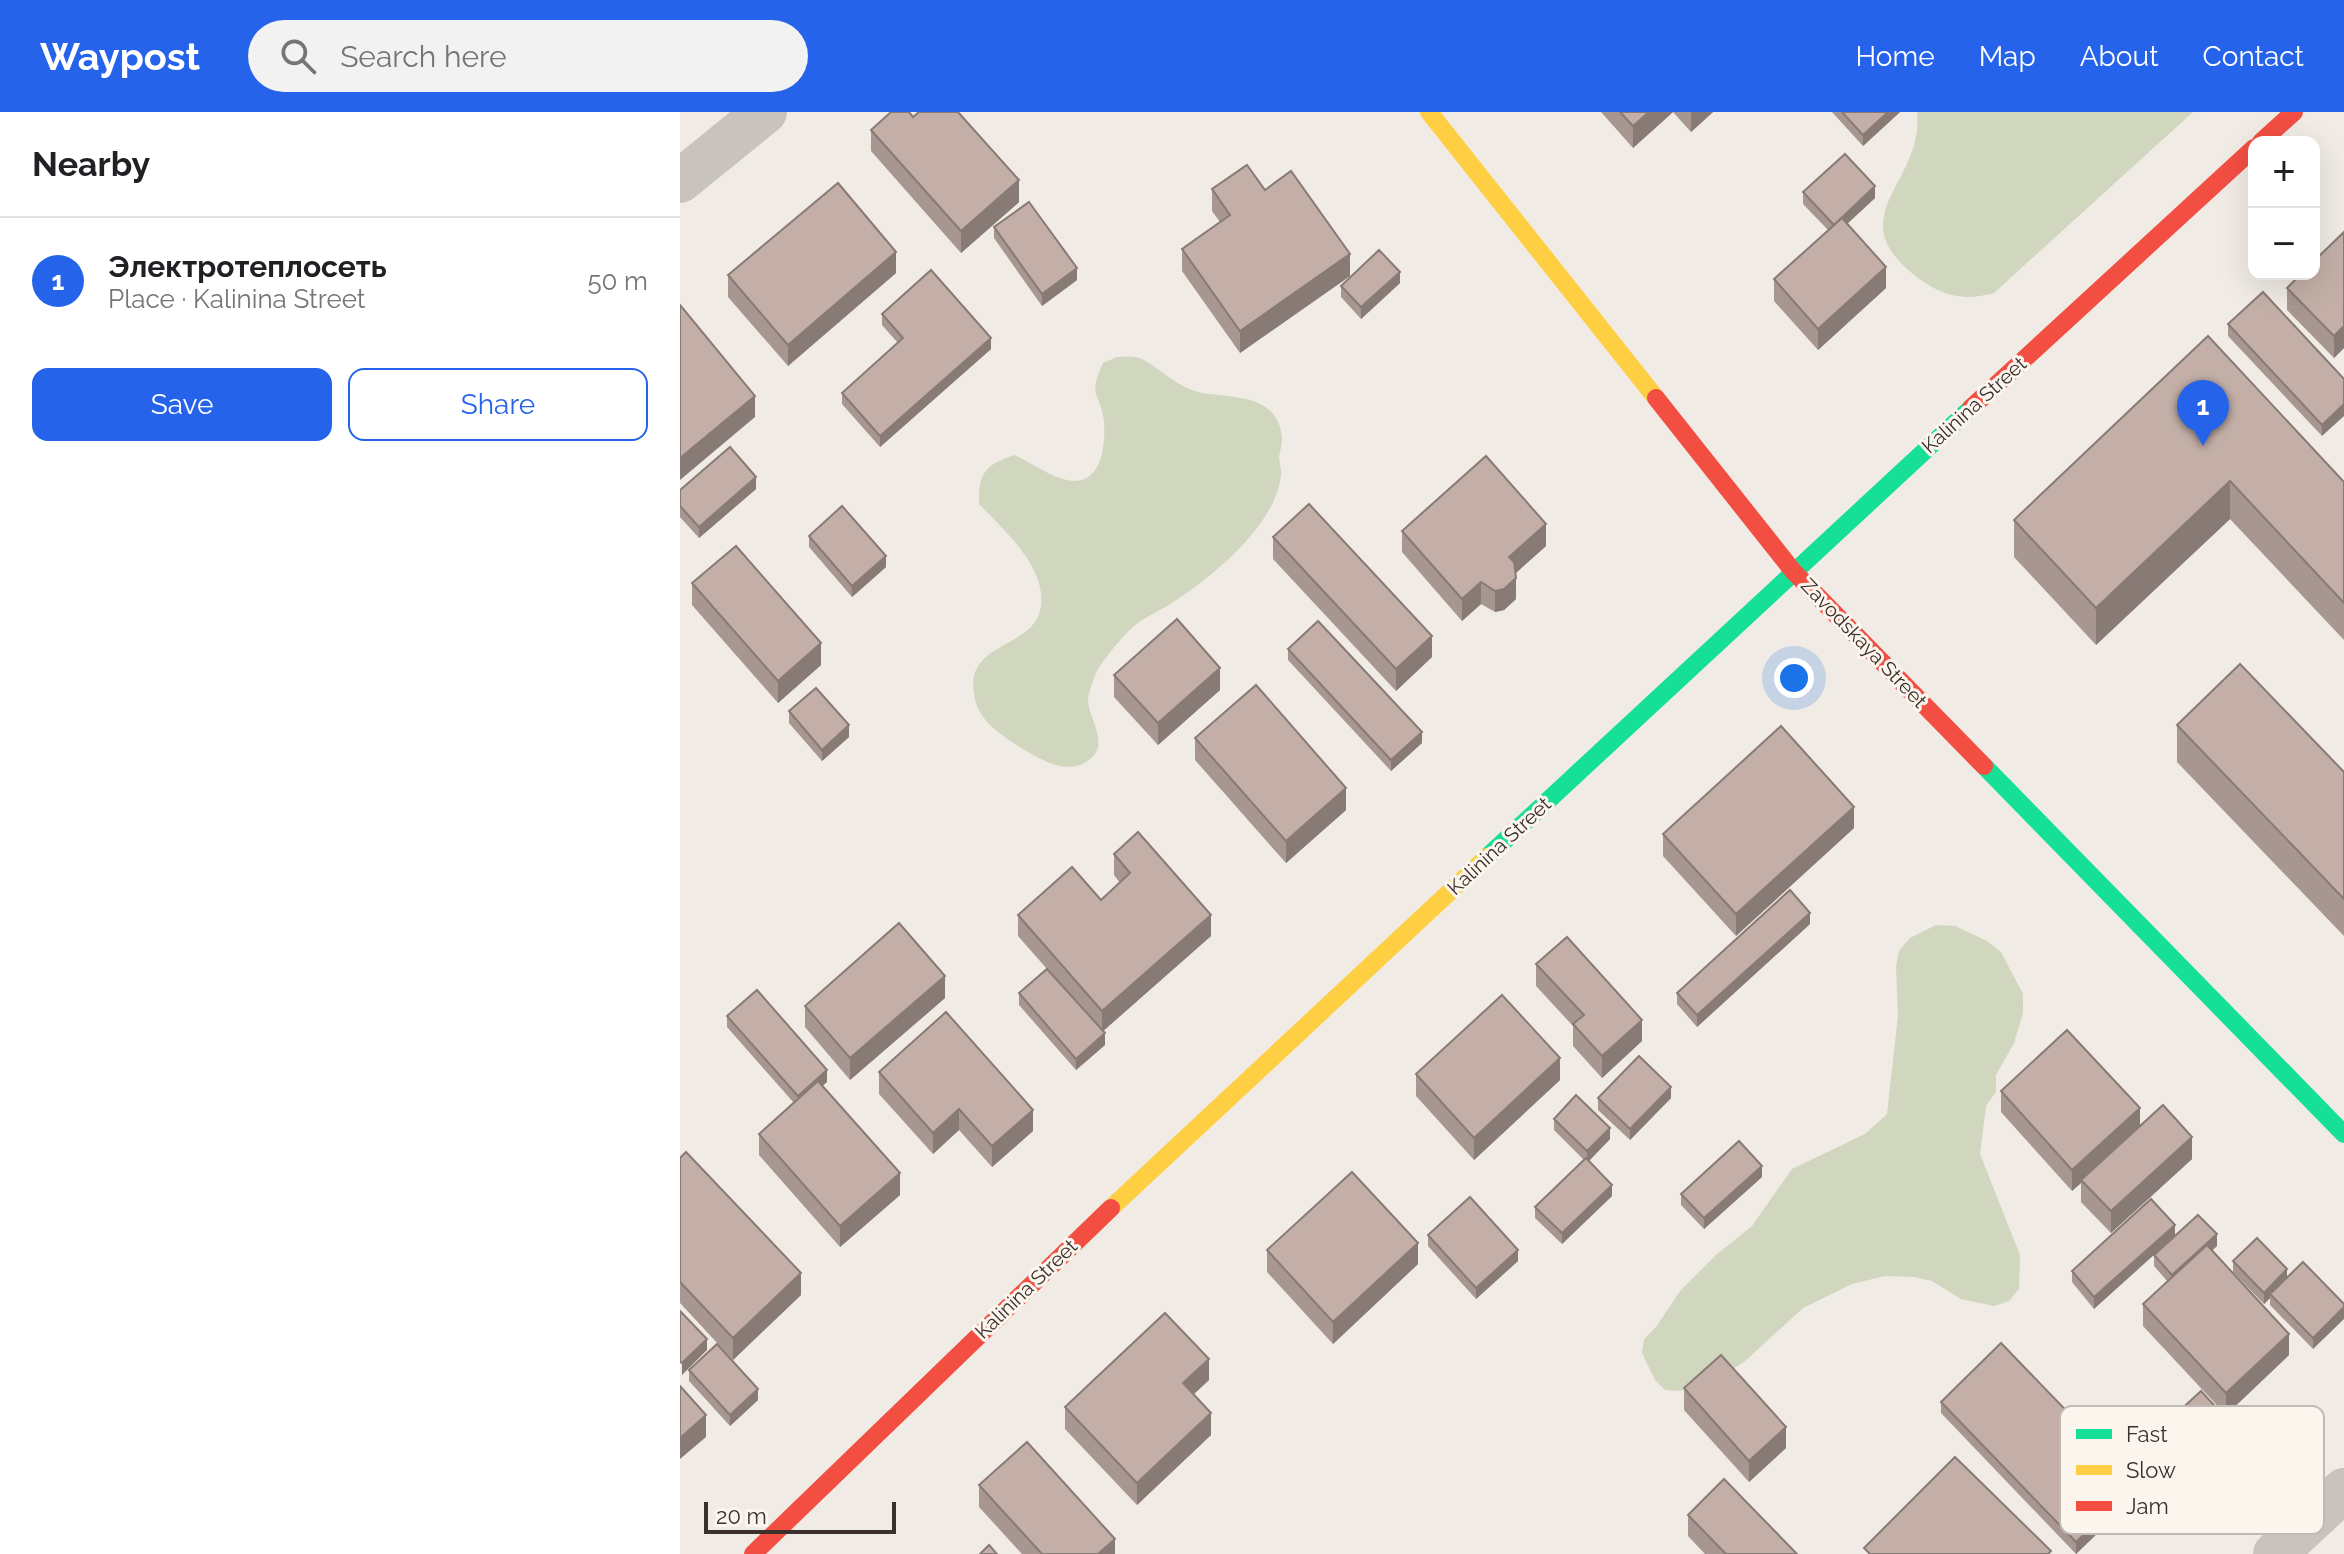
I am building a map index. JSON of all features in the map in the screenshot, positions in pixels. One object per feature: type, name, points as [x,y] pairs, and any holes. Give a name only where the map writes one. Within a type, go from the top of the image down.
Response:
[{"type":"street","points":[[680,181],[765,112]]},
{"type":"street","name":"Zavodskaya Street","points":[[1429,112],[1793,571],[2344,1134]]},
{"type":"street","points":[[2268,136],[2294,112]]},
{"type":"street","name":"Kalinina Street","points":[[753,1554],[1051,1264],[1793,571],[2248,154]]},
{"type":"street","points":[[2324,1509],[2344,1490]]},
{"type":"street","points":[[2275,1554],[2297,1534]]},
{"type":"green space","points":[[1917,112],[2193,112],[1994,293],[1963,297],[1946,293],[1918,278],[1895,256],[1884,236],[1884,217],[1890,198],[1916,137]]},
{"type":"green space","points":[[1117,357],[1142,359],[1192,390],[1242,398],[1265,406],[1279,425],[1282,439],[1279,457],[1281,475],[1277,494],[1268,512],[1241,547],[1191,590],[1134,626],[1102,663],[1088,702],[1098,734],[1098,749],[1086,762],[1067,767],[1046,762],[1009,740],[986,721],[978,709],[974,677],[979,664],[1034,623],[1040,611],[1041,596],[1032,566],[1023,552],[979,504],[980,485],[991,466],[1015,455],[1060,478],[1073,481],[1092,474],[1101,457],[1104,434],[1096,384],[1103,363]]},
{"type":"green space","points":[[1936,925],[1955,926],[1987,941],[2001,952],[2023,994],[2023,1013],[2014,1043],[1996,1075],[1996,1092],[1986,1106],[1980,1154],[2020,1255],[2019,1289],[2009,1301],[1994,1306],[1961,1299],[1932,1281],[1914,1277],[1885,1276],[1852,1284],[1803,1308],[1744,1362],[1721,1376],[1694,1379],[1682,1391],[1665,1390],[1655,1380],[1642,1353],[1644,1339],[1680,1291],[1716,1255],[1752,1226],[1792,1169],[1865,1134],[1887,1114],[1898,1016],[1896,966],[1899,951],[1910,938]]},
{"type":"building","points":[[891,112],[909,112],[913,117],[919,112],[958,112],[1019,180],[961,231],[871,130]]},
{"type":"building","points":[[1620,112],[1649,112],[1633,126]]},
{"type":"building","points":[[1842,112],[1888,112],[1863,135]]},
{"type":"building","points":[[1845,154],[1875,186],[1834,225],[1803,192]]},
{"type":"building","points":[[1247,165],[1265,190],[1291,171],[1350,254],[1240,331],[1182,249],[1230,215],[1212,189]]},
{"type":"building","points":[[838,183],[896,252],[788,345],[728,275]]},
{"type":"building","points":[[1029,202],[1077,268],[1042,294],[994,227]]},
{"type":"building","points":[[1842,218],[1886,267],[1818,329],[1774,279]]},
{"type":"building","points":[[2344,232],[2344,326],[2334,336],[2287,288],[2295,280],[2320,280],[2320,255]]},
{"type":"building","points":[[1379,250],[1400,272],[1361,307],[1341,286]]},
{"type":"building","points":[[931,270],[991,338],[880,436],[842,393],[903,338],[882,314]]},
{"type":"building","points":[[2263,292],[2344,379],[2344,404],[2322,425],[2228,324]]},
{"type":"building","points":[[680,305],[755,396],[680,458]]},
{"type":"building","points":[[2208,336],[2344,482],[2344,603],[2230,481],[2096,608],[2014,520]]},
{"type":"building","points":[[730,447],[756,477],[699,527],[680,506],[680,490]]},
{"type":"building","points":[[1486,456],[1546,524],[1509,557],[1514,562],[1516,578],[1504,589],[1495,591],[1481,582],[1462,599],[1402,531]]},
{"type":"building","points":[[1309,504],[1432,636],[1396,669],[1273,537]]},
{"type":"building","points":[[842,506],[886,556],[852,586],[809,536]]},
{"type":"building","points":[[736,546],[821,643],[778,681],[692,583]]},
{"type":"building","points":[[1177,619],[1220,668],[1158,723],[1114,675]]},
{"type":"building","points":[[1318,621],[1422,732],[1391,760],[1288,649]]},
{"type":"building","points":[[2240,664],[2344,772],[2344,899],[2177,725]]},
{"type":"building","points":[[1256,685],[1346,788],[1286,841],[1195,738]]},
{"type":"building","points":[[816,688],[849,725],[822,750],[789,711]]},
{"type":"building","points":[[1781,726],[1854,807],[1736,914],[1663,834]]},
{"type":"building","points":[[1138,832],[1211,915],[1102,1011],[1018,915],[1072,867],[1101,900],[1130,873],[1114,854]]},
{"type":"building","points":[[1790,890],[1810,913],[1697,1015],[1677,993]]},
{"type":"building","points":[[899,923],[945,976],[850,1058],[805,1006]]},
{"type":"building","points":[[1567,937],[1642,1020],[1602,1056],[1573,1024],[1584,1015],[1536,964]]},
{"type":"building","points":[[1047,969],[1105,1033],[1076,1059],[1019,993]]},
{"type":"building","points":[[757,990],[827,1070],[798,1096],[727,1016]]},
{"type":"building","points":[[1502,995],[1560,1058],[1474,1138],[1416,1074]]},
{"type":"building","points":[[946,1012],[1033,1110],[992,1146],[959,1109],[933,1133],[879,1072]]},
{"type":"building","points":[[2067,1030],[2140,1108],[2072,1170],[2001,1091]]},
{"type":"building","points":[[1639,1056],[1671,1087],[1630,1129],[1598,1098]]},
{"type":"building","points":[[818,1081],[900,1173],[840,1226],[759,1134]]},
{"type":"building","points":[[1576,1095],[1610,1128],[1587,1151],[1554,1119]]},
{"type":"building","points":[[2163,1105],[2192,1137],[2111,1211],[2081,1180]]},
{"type":"building","points":[[1739,1141],[1762,1166],[1704,1218],[1681,1194]]},
{"type":"building","points":[[686,1152],[801,1273],[733,1338],[680,1282],[680,1158]]},
{"type":"building","points":[[1586,1158],[1612,1185],[1562,1233],[1535,1207]]},
{"type":"building","points":[[1352,1172],[1418,1243],[1333,1322],[1267,1250]]},
{"type":"building","points":[[1470,1197],[1518,1250],[1476,1288],[1428,1235]]},
{"type":"building","points":[[2151,1199],[2175,1225],[2094,1297],[2072,1271]]},
{"type":"building","points":[[2198,1215],[2217,1234],[2172,1275],[2154,1255]]},
{"type":"building","points":[[2257,1238],[2287,1269],[2264,1293],[2233,1261]]},
{"type":"building","points":[[2207,1245],[2289,1334],[2226,1393],[2143,1304]]},
{"type":"building","points":[[2303,1262],[2344,1304],[2313,1338],[2270,1294]]},
{"type":"building","points":[[680,1311],[707,1339],[682,1363],[680,1362]]},
{"type":"building","points":[[1165,1313],[1209,1359],[1183,1383],[1211,1413],[1137,1483],[1065,1407]]},
{"type":"building","points":[[2001,1343],[2062,1406],[2060,1525],[1941,1402]]},
{"type":"building","points":[[717,1344],[758,1389],[730,1415],[689,1370]]},
{"type":"building","points":[[1721,1355],[1786,1427],[1749,1461],[1684,1388]]},
{"type":"building","points":[[680,1386],[706,1415],[680,1438]]},
{"type":"building","points":[[2201,1391],[2215,1406],[2185,1406]]},
{"type":"building","points":[[1027,1442],[1115,1539],[1098,1554],[1042,1554],[979,1485]]},
{"type":"building","points":[[1955,1457],[2051,1551],[2048,1554],[1870,1554],[1864,1548]]},
{"type":"building","points":[[1724,1479],[1797,1554],[1726,1554],[1688,1515]]},
{"type":"building","points":[[2068,1534],[2084,1534],[2076,1542]]},
{"type":"building","points":[[989,1545],[997,1554],[980,1554]]},
{"type":"traffic: fast","points":[[1487,857],[1971,408]]},
{"type":"traffic: fast","points":[[1984,766],[2344,1134]]},
{"type":"traffic: slow","points":[[1429,112],[1656,398]]},
{"type":"traffic: slow","points":[[1111,1208],[1487,857]]},
{"type":"traffic: jam","points":[[2268,136],[2294,112]]},
{"type":"traffic: jam","points":[[1971,408],[2248,154]]},
{"type":"traffic: jam","points":[[1656,398],[1793,571],[1984,766]]},
{"type":"traffic: jam","points":[[753,1554],[1111,1208]]},
{"type":"place","name":"Электротеплосеть","points":[[2203,446]]}]
